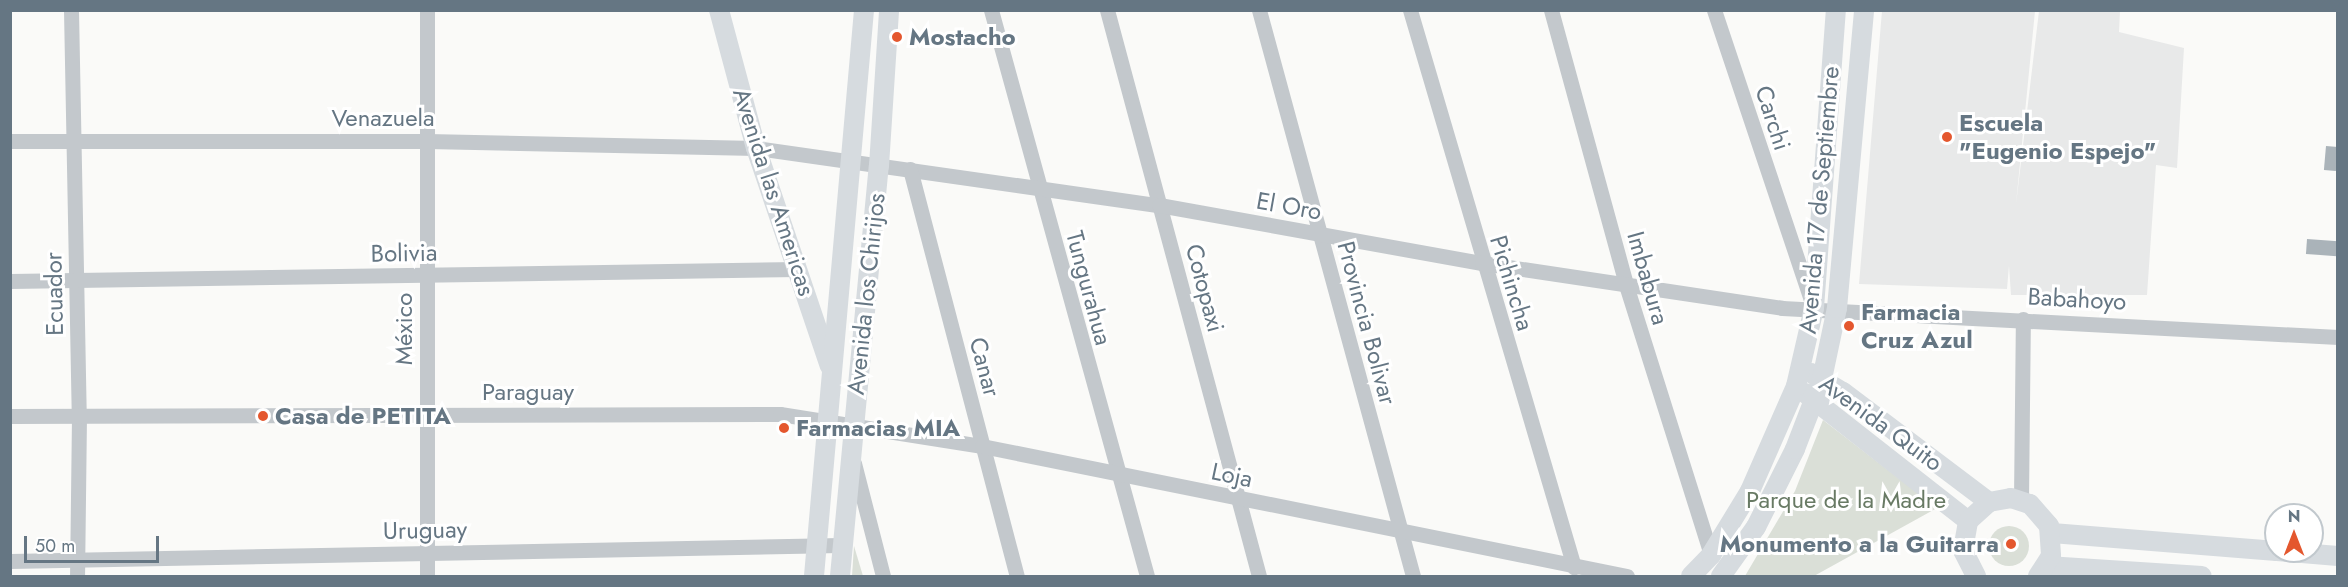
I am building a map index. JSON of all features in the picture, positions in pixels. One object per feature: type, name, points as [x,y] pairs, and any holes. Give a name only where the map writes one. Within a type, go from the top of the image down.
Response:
[{"type":"street","name":"Ecuador","points":[[72,10],[79,416],[77,569]]},
{"type":"street","name":"México","points":[[427,10],[427,576]]},
{"type":"street","name":"Avenida las Americas","points":[[719,10],[756,148],[833,373]]},
{"type":"street","name":"Avenida los Chirijos","points":[[814,576],[864,10]]},
{"type":"street","name":"Avenida los Chirijos","points":[[840,576],[841,545],[879,166],[889,10]]},
{"type":"street","name":"Tungurahua","points":[[991,10],[1116,474],[1147,576]]},
{"type":"street","name":"Cotopaxi","points":[[1107,10],[1259,576]]},
{"type":"street","name":"Provincia Bolivar","points":[[1259,10],[1413,576]]},
{"type":"street","name":"Pichincha","points":[[1410,10],[1482,263],[1574,567]]},
{"type":"street","name":"Imbabura","points":[[1551,10],[1626,285],[1711,555]]},
{"type":"street","name":"Carchi","points":[[1714,10],[1814,308]]},
{"type":"street","name":"Avenida 17 de Septiembre","points":[[1691,576],[1711,555],[1750,491],[1798,377],[1814,308],[1836,10]]},
{"type":"street","name":"Avenida 17 de Septiembre","points":[[1721,576],[1756,527],[1816,401],[1822,379],[1837,308],[1864,10]]},
{"type":"street","name":"Venazuela","points":[[10,141],[427,141],[756,148]]},
{"type":"street","name":"El Oro","points":[[756,148],[1159,205],[1482,263],[1626,285],[1782,308],[1814,308]]},
{"type":"street","name":"Canar","points":[[910,169],[1017,576]]},
{"type":"street","name":"Bolivia","points":[[10,281],[798,269]]},
{"type":"street","points":[[806,294],[829,297],[841,287]]},
{"type":"street","name":"Babahoyo","points":[[1814,308],[2337,337]]},
{"type":"street","points":[[2021,500],[2023,319]]},
{"type":"street","name":"Avenida Quito","points":[[1798,377],[1822,379],[1989,502]]},
{"type":"street","name":"Avenida Quito","points":[[1798,377],[1816,401],[1968,521]]},
{"type":"street","name":"Paraguay","points":[[10,416],[780,414],[828,422]]},
{"type":"street","name":"Loja","points":[[828,422],[982,446],[1400,533],[1554,569],[1574,567],[1627,576]]},
{"type":"street","points":[[850,451],[883,576]]},
{"type":"street","points":[[1977,576],[1963,550],[1968,521],[1989,502],[2021,500],[2038,510],[2052,533],[2042,571],[2202,576]]},
{"type":"street","points":[[2052,533],[2264,550]]},
{"type":"street","name":"Uruguay","points":[[10,561],[77,569],[427,552],[841,545]]},
{"type":"shaded area","points":[[1882,11],[2035,11],[2016,204],[2039,11],[2120,11],[2119,32],[2184,48],[2177,168],[2156,165],[2147,295],[2011,295],[2009,266],[2007,289],[1859,284]]},
{"type":"green space","name":"Parque de la Madre","points":[[1823,420],[1937,508],[1814,576],[1745,576],[1795,491]]},
{"type":"green space","points":[[2009,526],[2023,532],[2029,546],[2023,560],[2009,566],[1995,560],[1989,546],[1995,532]]},
{"type":"green space","points":[[854,546],[863,576],[852,576]]},
{"type":"building","points":[[2326,146],[2338,147],[2336,171],[2324,170]]},
{"type":"building","points":[[2307,239],[2338,241],[2337,256],[2306,254]]},
{"type":"place","name":"Mostacho","points":[[897,37]]},
{"type":"place","name":"Escuela \"Eugenio Espejo\"","points":[[1947,137]]},
{"type":"place","name":"Farmacia Cruz Azul","points":[[1849,326]]},
{"type":"place","name":"Casa de PETITA","points":[[263,416]]},
{"type":"place","name":"Farmacias MIA","points":[[784,428]]},
{"type":"place","name":"Monumento a la Guitarra","points":[[2011,544]]}]
